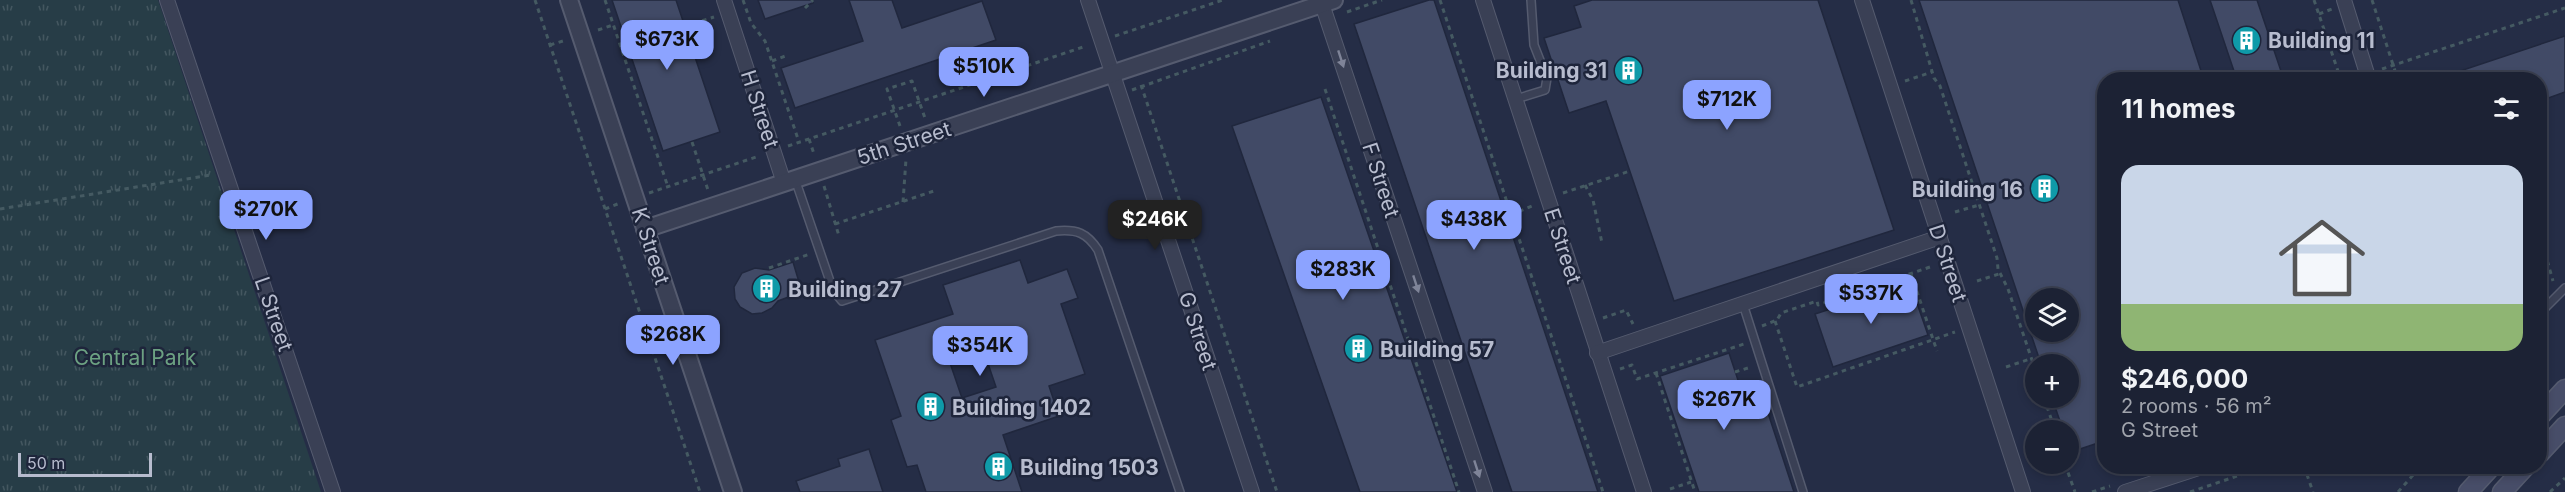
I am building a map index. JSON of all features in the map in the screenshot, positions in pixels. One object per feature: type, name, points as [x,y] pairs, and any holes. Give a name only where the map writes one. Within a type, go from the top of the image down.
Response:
[{"type":"main road","points":[[2547,408],[2565,389]]},
{"type":"main road","points":[[2547,445],[2565,426]]},
{"type":"main road","points":[[2468,492],[2485,474]]},
{"type":"main road","points":[[2502,492],[2519,474]]},
{"type":"street","name":"L Street","points":[[168,0],[333,492]]},
{"type":"street","name":"K Street","points":[[569,0],[733,492]]},
{"type":"street","name":"H Street","points":[[724,0],[774,151],[790,181]]},
{"type":"street","name":"G Street","points":[[1088,0],[1252,492]]},
{"type":"street","name":"E Street","points":[[1483,0],[1644,492]]},
{"type":"street","name":"D Street","points":[[1862,0],[2023,492]]},
{"type":"street","points":[[2344,0],[2366,72]]},
{"type":"street","name":"5th Street","points":[[645,229],[1135,66],[1328,8]]},
{"type":"street","name":"F Street","points":[[1328,8],[1485,492]]},
{"type":"street","points":[[1597,353],[1940,237]]},
{"type":"street","points":[[2126,492],[2181,474]]},
{"type":"lane","points":[[1515,100],[1545,90],[1547,78],[1534,45],[1531,0]]},
{"type":"lane","points":[[790,181],[820,251],[833,290],[842,301],[1056,231],[1073,230],[1089,236],[1098,250],[1180,492]]},
{"type":"lane","points":[[2547,306],[2565,288]]},
{"type":"lane","points":[[1743,304],[1803,492]]},
{"type":"path","points":[[535,0],[700,492]]},
{"type":"path","points":[[605,0],[668,187]]},
{"type":"path","points":[[743,0],[751,23],[765,42],[799,142]]},
{"type":"path","points":[[805,8],[813,0]]},
{"type":"path","points":[[605,209],[1223,0]]},
{"type":"path","points":[[1328,8],[1382,0]]},
{"type":"path","points":[[1440,0],[1603,492]]},
{"type":"path","points":[[1911,0],[1929,55],[1932,72],[1940,86],[1997,258],[2000,274],[2008,289],[2030,354]]},
{"type":"path","points":[[2314,0],[2338,72]]},
{"type":"path","points":[[2372,0],[2396,72]]},
{"type":"path","points":[[2379,72],[2565,8]]},
{"type":"path","points":[[685,26],[718,15]]},
{"type":"path","points":[[1119,94],[1277,39]]},
{"type":"path","points":[[772,61],[788,55]]},
{"type":"path","points":[[1135,66],[1277,492]]},
{"type":"path","points":[[900,85],[912,81],[930,134]]},
{"type":"path","points":[[1325,88],[1459,492]]},
{"type":"path","points":[[692,142],[713,206]]},
{"type":"path","points":[[1511,215],[1547,199],[1630,171]]},
{"type":"path","points":[[0,209],[226,173]]},
{"type":"path","points":[[1585,185],[1593,200],[1602,243]]},
{"type":"path","points":[[835,224],[934,191]]},
{"type":"path","points":[[1955,212],[1979,204]]},
{"type":"path","points":[[769,267],[820,251]]},
{"type":"path","points":[[2547,256],[2555,279],[2547,288]]},
{"type":"path","points":[[1751,329],[1775,321],[1781,313],[1817,301],[1818,305],[1933,266]]},
{"type":"path","points":[[1911,274],[1936,351]]},
{"type":"path","points":[[1977,282],[2000,274]]},
{"type":"path","points":[[1598,320],[1626,310],[1631,325],[1638,322]]},
{"type":"path","points":[[1775,321],[1797,387],[1956,332]]},
{"type":"path","points":[[1616,371],[1632,365],[1637,379],[1754,340]]},
{"type":"path","points":[[2006,367],[2025,360]]},
{"type":"path","points":[[1735,372],[1762,363]]},
{"type":"path","points":[[1656,373],[1695,492]]},
{"type":"path","points":[[2069,474],[2075,492]]},
{"type":"path","points":[[2190,492],[2243,474]]},
{"type":"path","points":[[2307,474],[2313,492]]},
{"type":"path","points":[[2398,492],[2414,474]]},
{"type":"path","points":[[2550,492],[2565,478]]},
{"type":"path","points":[[1670,489],[1692,482]]},
{"type":"green space","name":"Central Park","points":[[0,0],[158,0],[321,492],[0,492]]},
{"type":"building","points":[[612,0],[676,0],[720,132],[663,151]]},
{"type":"building","points":[[758,0],[812,0],[813,3],[765,19]]},
{"type":"building","points":[[849,0],[892,0],[902,28],[982,1],[996,40],[795,108],[781,68],[863,41]]},
{"type":"building","points":[[1434,0],[1598,492],[1512,492],[1354,24]]},
{"type":"building","points":[[1592,0],[1818,0],[1894,230],[1674,301],[1606,101],[1569,113],[1544,38],[1581,27],[1574,6]]},
{"type":"building","name":"Building 16","points":[[1919,0],[2178,0],[2201,72],[2097,72],[2097,443],[2079,449],[2079,420],[2060,420],[2055,408],[2079,408],[2079,354],[2038,354],[2034,342],[2079,342],[2079,288],[2025,288],[2025,316]]},
{"type":"building","name":"Building 11","points":[[2210,0],[2257,0],[2281,72],[2234,72]]},
{"type":"building","points":[[2565,36],[2565,92],[2547,98],[2547,72],[2457,72]]},
{"type":"building","name":"Building 57","points":[[1321,97],[1457,492],[1360,492],[1232,126]]},
{"type":"building","points":[[1020,260],[1028,283],[1067,269],[1078,298],[1061,304],[1085,374],[1049,386],[1059,416],[1003,435],[1022,492],[926,492],[917,465],[907,467],[891,420],[901,416],[875,340],[953,314],[943,285]],"holes":[[[982,346],[996,387],[962,398],[948,357]]]},
{"type":"building","name":"Building 27","points":[[793,262],[802,292],[778,301],[772,308],[762,313],[752,314],[740,307],[735,299],[734,287],[742,273],[755,268],[769,270]]},
{"type":"building","points":[[1910,283],[1928,335],[1833,367],[1815,314]]},
{"type":"building","points":[[1729,353],[1750,416],[1767,410],[1794,492],[1699,492],[1660,376]]},
{"type":"building","points":[[869,449],[883,492],[800,492],[796,481],[840,466],[838,459]]},
{"type":"place","name":"Building 11","points":[[2247,40]]},
{"type":"place","name":"Building 31","points":[[1628,70]]},
{"type":"place","name":"Building 16","points":[[2044,189]]},
{"type":"place","name":"Building 27","points":[[767,289]]},
{"type":"place","name":"Building 57","points":[[1359,349]]},
{"type":"place","name":"Building 1402","points":[[931,407]]},
{"type":"place","name":"Building 1503","points":[[999,467]]}]
